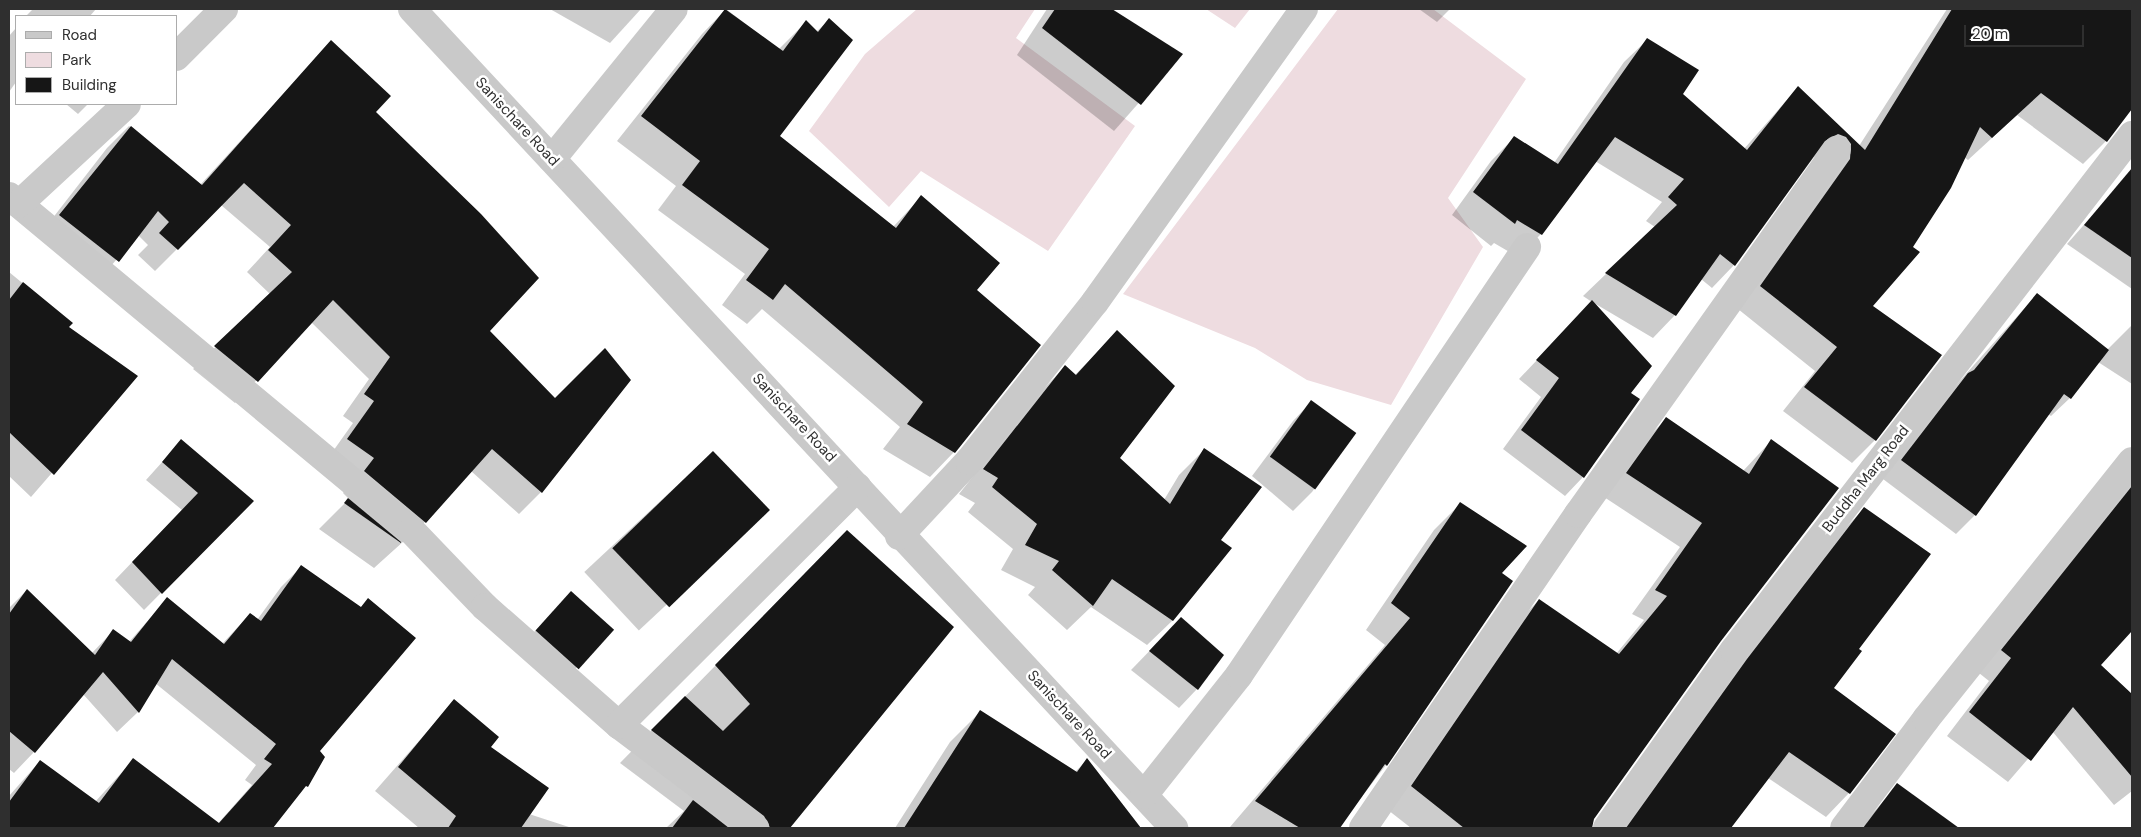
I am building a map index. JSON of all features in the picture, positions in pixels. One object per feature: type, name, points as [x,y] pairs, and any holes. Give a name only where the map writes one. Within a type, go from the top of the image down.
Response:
[{"type":"street","points":[[178,55],[224,9]]},
{"type":"street","name":"Sanischare Road","points":[[412,9],[858,487],[899,536],[1174,828]]},
{"type":"street","points":[[552,159],[674,9]]},
{"type":"street","points":[[899,536],[969,461],[1095,302],[1304,9]]},
{"type":"street","points":[[126,105],[14,200],[412,531],[486,607],[619,725],[755,828]]},
{"type":"street","name":"Buddha Marg Road","points":[[1607,828],[1734,650],[2132,134]]},
{"type":"street","points":[[1362,828],[1578,514],[1837,150]]},
{"type":"street","points":[[1144,795],[1239,675],[1527,247]]},
{"type":"street","points":[[1844,828],[1926,719],[2132,461]]},
{"type":"street","points":[[619,725],[858,487]]},
{"type":"green space","points":[[917,9],[1035,9],[1016,38],[1135,126],[1048,251],[921,171],[889,207],[809,131],[865,54]]},
{"type":"green space","points":[[1206,9],[1250,9],[1235,28]]},
{"type":"green space","points":[[1338,9],[1433,9],[1526,79],[1448,198],[1483,247],[1391,405],[1307,380],[1255,348],[1123,294]]},
{"type":"building","points":[[725,9],[783,51],[806,20],[818,32],[829,18],[853,40],[780,136],[896,228],[921,195],[1000,263],[977,290],[1041,345],[955,453],[907,424],[923,402],[785,284],[773,300],[746,280],[769,249],[682,185],[700,161],[641,116]]},
{"type":"building","points":[[1055,9],[1112,9],[1183,54],[1141,105],[1042,28]]},
{"type":"building","points":[[1952,9],[2132,9],[2132,109],[2107,142],[2041,93],[1992,138],[1980,127],[1951,188],[1913,247],[1920,252],[1873,306],[1942,355],[1876,441],[1804,387],[1837,347],[1760,286],[1850,159],[1851,144],[1846,137],[1838,134],[1825,141],[1735,266],[1720,254],[1676,316],[1605,273],[1677,205],[1668,197],[1684,179],[1615,137],[1542,235],[1517,220],[1515,224],[1473,192],[1514,136],[1558,164],[1647,38],[1699,70],[1683,94],[1747,150],[1798,86],[1865,150]]},
{"type":"building","points":[[331,40],[391,96],[376,112],[481,214],[539,278],[490,331],[555,398],[605,348],[631,380],[542,493],[492,449],[426,523],[364,471],[374,458],[347,439],[374,401],[364,394],[390,357],[333,300],[258,382],[214,346],[292,272],[268,250],[291,225],[244,183],[178,250],[159,233],[169,222],[158,211],[119,262],[59,215],[131,126],[202,185]]},
{"type":"building","points":[[2132,168],[2132,258],[2084,225]]},
{"type":"building","points":[[23,282],[73,323],[69,327],[138,376],[54,475],[9,432],[9,300]]},
{"type":"building","points":[[2037,293],[2109,350],[2071,399],[2064,394],[1976,516],[1901,460],[1968,373],[1974,370]]},
{"type":"building","points":[[1592,300],[1652,366],[1631,393],[1640,399],[1584,478],[1521,430],[1559,378],[1536,360]]},
{"type":"building","points":[[1117,330],[1175,386],[1120,458],[1170,504],[1204,448],[1262,487],[1221,540],[1232,548],[1173,621],[1112,579],[1093,606],[1052,570],[1059,561],[1025,545],[1037,524],[992,487],[998,478],[983,469],[1065,365],[1076,375]]},
{"type":"building","points":[[1311,400],[1356,433],[1315,490],[1270,457]]},
{"type":"building","points":[[1666,417],[1749,474],[1771,439],[1839,488],[1721,641],[1594,819],[1592,828],[1464,828],[1411,786],[1539,599],[1619,654],[1667,596],[1655,590],[1702,523],[1626,473]]},
{"type":"building","points":[[181,439],[254,501],[162,594],[132,562],[198,493],[162,462]]},
{"type":"building","points":[[713,451],[770,510],[669,607],[612,548]]},
{"type":"building","points":[[2132,486],[2132,631],[2101,665],[2132,694],[2132,777],[2073,707],[2031,761],[1969,712],[2011,658],[2001,650]]},
{"type":"building","points":[[348,498],[401,542],[401,543],[344,503]]},
{"type":"building","points":[[1460,502],[1527,546],[1502,573],[1513,581],[1387,766],[1385,764],[1340,828],[1300,828],[1255,801],[1410,618],[1391,603]]},
{"type":"building","points":[[1864,507],[1931,554],[1859,649],[1862,651],[1834,688],[1896,734],[1850,794],[1789,752],[1731,828],[1626,828],[1747,659]]},
{"type":"building","points":[[847,530],[954,627],[790,828],[770,828],[764,816],[651,730],[685,696],[723,731],[750,704],[715,665]]},
{"type":"building","points":[[301,565],[361,607],[368,598],[416,638],[320,751],[325,757],[308,787],[306,786],[273,828],[9,828],[9,802],[40,760],[99,803],[133,758],[219,823],[272,764],[264,759],[276,744],[172,659],[139,713],[103,672],[35,753],[9,731],[9,614],[27,589],[95,655],[113,629],[131,642],[167,597],[224,644],[250,613],[261,621]]},
{"type":"building","points":[[571,591],[614,630],[579,669],[536,630]]},
{"type":"building","points":[[1181,617],[1224,655],[1198,690],[1149,651]]},
{"type":"building","points":[[454,699],[499,737],[491,747],[549,788],[521,828],[448,828],[456,816],[398,767]]},
{"type":"building","points":[[980,710],[1077,772],[1087,758],[1141,828],[904,828]]},
{"type":"building","points":[[1897,783],[1959,828],[1863,828]]},
{"type":"building","points":[[693,800],[729,828],[672,828]]}]
